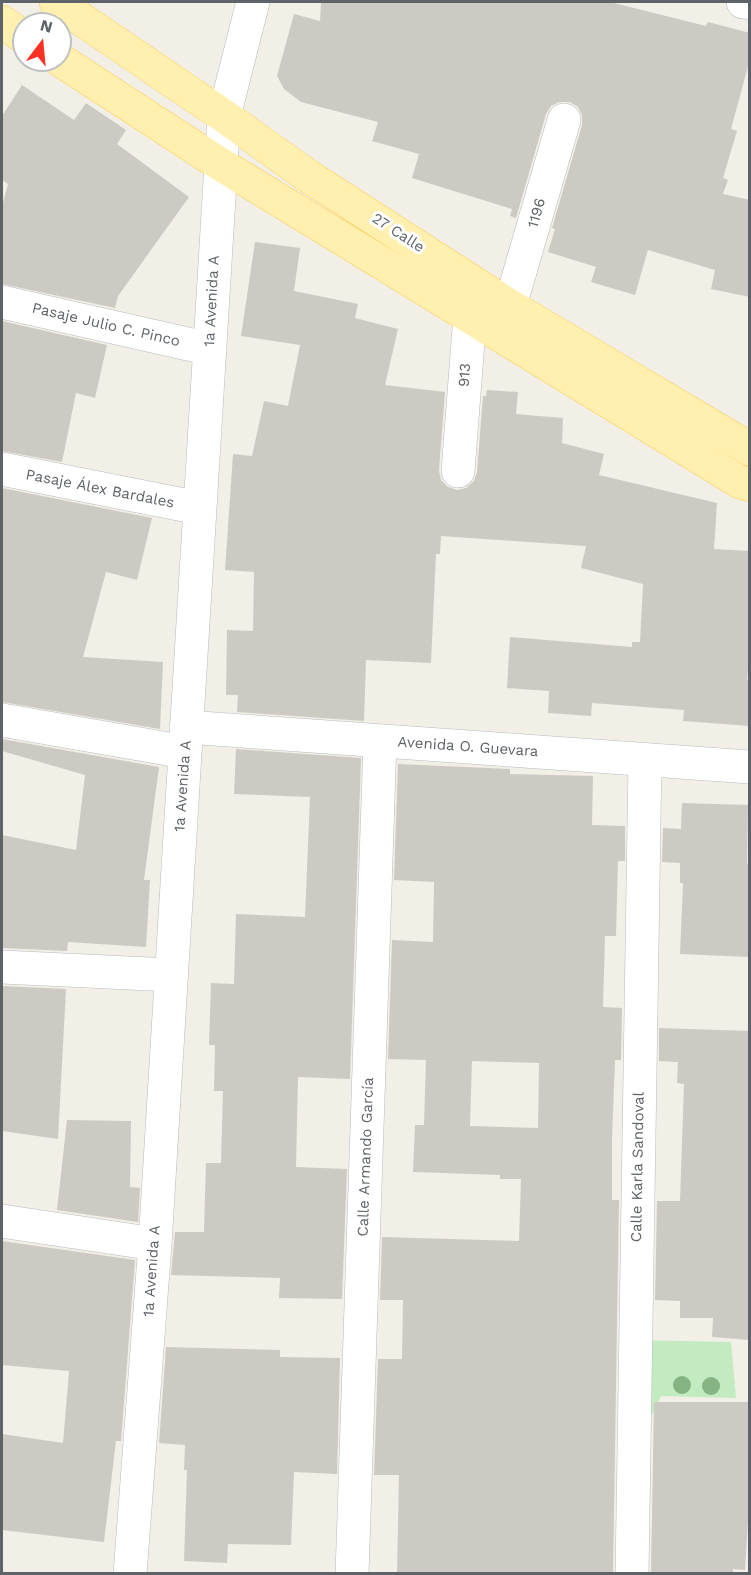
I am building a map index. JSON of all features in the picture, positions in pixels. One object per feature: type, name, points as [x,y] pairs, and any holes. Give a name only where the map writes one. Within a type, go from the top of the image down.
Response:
[{"type":"main road","name":"27 Calle","points":[[56,2],[308,176],[510,306],[750,449]]},
{"type":"main road","points":[[72,68],[220,164],[740,482],[750,485]]},
{"type":"street","name":"1a Avenida A","points":[[130,1574],[154,1244],[220,164],[224,116],[253,2]]},
{"type":"street","points":[[743,2],[750,3]]},
{"type":"street","name":"1196","points":[[510,306],[564,120]]},
{"type":"street","name":"913","points":[[458,471],[470,316],[470,279]]},
{"type":"street","name":"Pasaje Julio C. Pinco","points":[[2,302],[210,349]]},
{"type":"street","name":"Pasaje Álex Bardales","points":[[2,469],[199,508]]},
{"type":"street","name":"Avenida O. Guevara","points":[[2,720],[185,740],[380,741],[750,767]]},
{"type":"street","name":"Calle Armando García","points":[[352,1574],[380,741]]},
{"type":"street","name":"Calle Karla Sandoval","points":[[632,1574],[645,760]]},
{"type":"street","points":[[2,967],[171,975]]},
{"type":"street","points":[[2,1221],[154,1244]]},
{"type":"green space","points":[[633,1340],[731,1342],[736,1398],[661,1396],[652,1415],[627,1410]]},
{"type":"building","points":[[321,2],[610,2],[706,26],[708,22],[750,33],[750,59],[731,129],[737,131],[723,178],[728,180],[723,194],[750,200],[750,297],[711,289],[715,270],[648,250],[635,295],[591,282],[596,267],[548,252],[555,229],[552,228],[582,125],[582,115],[578,107],[570,102],[559,102],[551,106],[546,114],[516,218],[510,216],[512,209],[412,178],[419,154],[372,141],[378,122],[301,102],[284,89],[277,76],[294,14],[320,21]]},
{"type":"building","points":[[22,85],[74,120],[86,103],[126,130],[117,144],[189,197],[118,296],[115,308],[2,284],[2,206],[8,184],[2,180],[2,116]]},
{"type":"building","points":[[255,242],[300,248],[294,291],[358,304],[355,318],[398,329],[385,385],[445,392],[439,470],[441,480],[448,487],[457,490],[466,488],[474,481],[477,472],[483,396],[486,396],[487,390],[518,392],[516,414],[563,418],[562,443],[604,454],[599,475],[717,503],[714,549],[750,551],[750,646],[747,680],[750,680],[750,726],[683,721],[684,710],[592,703],[591,716],[548,713],[549,691],[507,688],[510,637],[632,647],[632,642],[640,642],[643,584],[581,568],[586,546],[441,536],[440,554],[436,554],[431,663],[366,660],[364,721],[237,712],[238,695],[226,695],[227,630],[253,631],[254,572],[225,570],[233,454],[252,456],[264,401],[288,406],[300,345],[241,336]]},
{"type":"building","points":[[2,321],[107,345],[95,398],[76,393],[62,462],[2,451]]},
{"type":"building","points":[[2,488],[152,518],[137,580],[106,572],[83,657],[163,662],[160,729],[2,702]]},
{"type":"building","points":[[2,739],[159,767],[144,880],[150,880],[146,947],[68,942],[67,951],[2,948],[2,835],[76,850],[85,775],[2,751]]},
{"type":"building","points":[[236,749],[361,758],[350,1079],[298,1077],[296,1167],[347,1169],[342,1299],[279,1298],[280,1278],[171,1275],[175,1232],[204,1232],[206,1163],[221,1163],[223,1091],[214,1091],[215,1045],[209,1045],[211,983],[234,984],[236,914],[305,917],[310,797],[234,794]]},
{"type":"building","points":[[398,764],[510,769],[510,774],[593,776],[592,825],[625,826],[625,861],[618,861],[616,936],[605,936],[603,1007],[622,1008],[621,1060],[615,1060],[612,1138],[612,1200],[619,1200],[613,1574],[397,1574],[399,1475],[374,1475],[378,1359],[402,1359],[403,1300],[380,1300],[382,1237],[519,1241],[521,1179],[500,1179],[500,1175],[413,1172],[415,1125],[424,1125],[426,1060],[388,1059],[392,940],[433,942],[434,882],[394,880]],"holes":[[[472,1061],[539,1063],[538,1128],[470,1126]]]},
{"type":"building","points":[[682,803],[748,805],[750,957],[680,954],[683,883],[680,883],[680,863],[662,862],[663,828],[681,829]]},
{"type":"building","points":[[2,986],[66,989],[58,1139],[2,1131]]},
{"type":"building","points":[[659,1028],[750,1031],[750,1340],[712,1337],[713,1318],[680,1318],[680,1301],[655,1300],[657,1201],[680,1201],[684,1084],[677,1083],[678,1062],[659,1061]]},
{"type":"building","points":[[67,1120],[131,1121],[130,1187],[140,1188],[138,1222],[57,1210]]},
{"type":"building","points":[[2,1241],[135,1260],[121,1441],[116,1441],[104,1542],[2,1530],[2,1434],[63,1443],[69,1371],[2,1365]]},
{"type":"building","points":[[166,1347],[280,1350],[280,1357],[340,1358],[337,1474],[294,1472],[291,1545],[228,1544],[227,1563],[184,1561],[187,1470],[184,1470],[185,1445],[159,1443]]},
{"type":"building","points":[[654,1402],[750,1402],[750,1488],[745,1570],[733,1569],[733,1574],[651,1574]]}]
